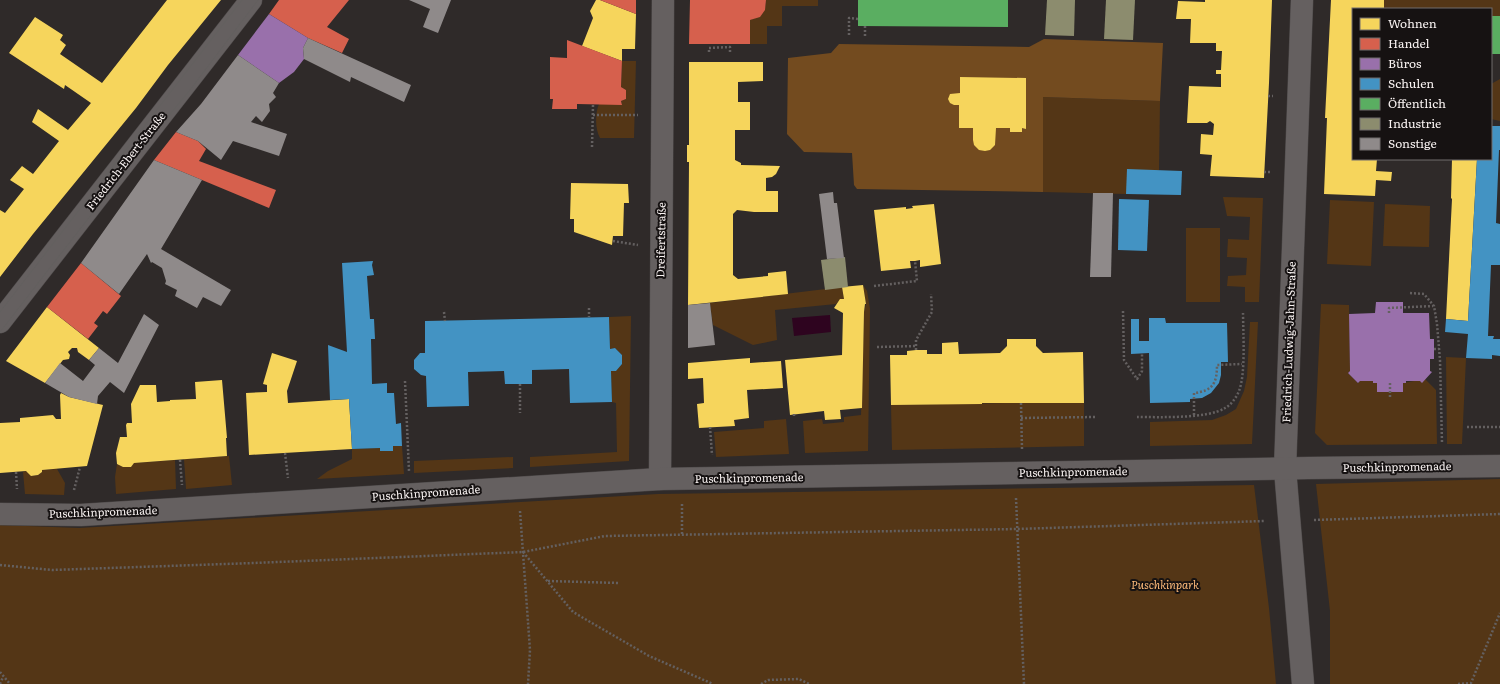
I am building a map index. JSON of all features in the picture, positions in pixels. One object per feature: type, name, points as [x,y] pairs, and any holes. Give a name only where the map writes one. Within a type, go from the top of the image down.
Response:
[{"type":"street","name":"Friedrich-Ebert-Straße","points":[[0,322],[251,0]]},
{"type":"street","name":"Dreifertstraße","points":[[660,479],[663,0]]},
{"type":"street","name":"Friedrich-Ludwig-Jahn-Straße","points":[[1302,0],[1285,469],[1303,684]]},
{"type":"street","name":"Puschkinpromenade","points":[[0,514],[81,515],[660,479],[1500,466]]},
{"type":"path","points":[[849,35],[849,18],[858,19]]},
{"type":"path","points":[[865,26],[865,36]]},
{"type":"path","points":[[708,52],[709,48],[719,46],[730,47],[730,52]]},
{"type":"path","points":[[1268,96],[1273,96]]},
{"type":"path","points":[[592,147],[593,105]]},
{"type":"path","points":[[593,115],[635,115]]},
{"type":"path","points":[[1264,172],[1270,172]]},
{"type":"path","points":[[613,241],[633,244]]},
{"type":"path","points":[[874,286],[917,281],[915,261]]},
{"type":"path","points":[[1410,293],[1424,294],[1434,306],[1439,349],[1442,444]]},
{"type":"path","points":[[916,350],[916,340],[932,312],[931,294]]},
{"type":"path","points":[[1389,313],[1389,308],[1434,306]]},
{"type":"path","points":[[589,308],[589,317]]},
{"type":"path","points":[[1123,311],[1124,360],[1137,379],[1142,371],[1142,354]]},
{"type":"path","points":[[1137,417],[1194,415],[1216,412],[1226,408],[1234,401],[1239,392],[1242,378],[1243,311]]},
{"type":"path","points":[[444,312],[445,321]]},
{"type":"path","points":[[877,347],[916,346]]},
{"type":"path","points":[[1434,349],[1439,349]]},
{"type":"path","points":[[1194,415],[1194,393],[1202,392],[1214,384],[1217,377],[1218,365],[1242,364]]},
{"type":"path","points":[[405,381],[409,474]]},
{"type":"path","points":[[1390,383],[1390,399]]},
{"type":"path","points":[[520,384],[520,412]]},
{"type":"path","points":[[1022,402],[1022,448]]},
{"type":"path","points":[[1022,418],[1095,417]]},
{"type":"path","points":[[710,427],[712,457]]},
{"type":"path","points":[[1467,427],[1500,427]]},
{"type":"path","points":[[285,453],[288,482]]},
{"type":"path","points":[[180,460],[182,489]]},
{"type":"path","points":[[73,495],[80,467]]},
{"type":"path","points":[[16,472],[17,493]]},
{"type":"path","points":[[682,479],[682,535]]},
{"type":"path","points":[[1016,494],[1024,684]]},
{"type":"path","points":[[520,504],[530,650],[528,684]]},
{"type":"path","points":[[0,565],[52,570],[523,552],[605,536],[1017,529],[1500,514]]},
{"type":"path","points":[[523,552],[573,612],[649,656],[713,684]]},
{"type":"path","points":[[547,581],[619,582]]},
{"type":"path","points":[[1458,684],[1472,684],[1500,613]]},
{"type":"path","points":[[0,672],[10,684]]},
{"type":"path","points":[[0,684],[3,677]]},
{"type":"path","points":[[761,684],[768,680],[799,679],[809,684]]},
{"type":"green space","points":[[766,0],[818,0],[818,6],[782,6],[782,26],[767,26],[767,44],[750,44],[750,20],[761,15],[765,8]]},
{"type":"green space","points":[[1384,0],[1500,0],[1500,16],[1492,16],[1492,8],[1384,8]]},
{"type":"green space","points":[[622,61],[636,61],[634,138],[600,138],[596,121],[599,104],[622,104],[621,101],[626,99],[626,90],[621,87]]},
{"type":"green space","points":[[1500,79],[1500,121],[1492,119],[1492,83]]},
{"type":"green space","points":[[1043,97],[1160,101],[1159,170],[1126,194],[1043,192]]},
{"type":"green space","points":[[1223,197],[1263,198],[1259,302],[1245,302],[1245,287],[1227,286],[1228,276],[1246,275],[1247,258],[1227,257],[1228,239],[1249,240],[1250,217],[1227,216]]},
{"type":"green space","points":[[1330,200],[1374,202],[1371,266],[1327,264]]},
{"type":"green space","points":[[1385,204],[1430,206],[1429,247],[1383,246]]},
{"type":"green space","points":[[1186,228],[1220,228],[1220,302],[1186,302]]},
{"type":"green space","points":[[863,285],[867,291],[870,309],[868,451],[805,453],[803,421],[822,419],[823,424],[844,422],[844,417],[861,415],[864,312],[866,304]]},
{"type":"green space","points":[[842,287],[844,299],[840,300],[836,304],[775,310],[777,340],[753,345],[713,325],[710,303]]},
{"type":"green space","points":[[1321,304],[1349,305],[1350,371],[1348,373],[1358,383],[1360,381],[1373,381],[1377,383],[1377,392],[1403,392],[1403,383],[1425,379],[1436,390],[1437,444],[1327,445],[1315,433]]},
{"type":"green space","points":[[631,316],[629,461],[530,467],[530,457],[617,452],[616,403],[612,402],[611,371],[616,371],[622,364],[622,355],[615,348],[610,349],[609,317]]},
{"type":"green space","points":[[1250,322],[1258,322],[1252,444],[1150,446],[1150,422],[1212,420],[1226,415],[1236,409],[1244,391],[1247,377]]},
{"type":"green space","points":[[1446,357],[1466,358],[1462,444],[1447,444]]},
{"type":"green space","points":[[1062,402],[1084,403],[1084,446],[892,450],[891,405]]},
{"type":"green space","points":[[786,419],[789,454],[716,457],[714,432],[764,428],[764,421]]},
{"type":"green space","points":[[393,446],[402,446],[404,474],[317,479],[328,471],[352,459],[352,449],[380,448],[380,451],[393,451]]},
{"type":"green space","points":[[229,456],[232,485],[186,489],[184,459]]},
{"type":"green space","points":[[513,457],[513,468],[414,473],[414,461]]},
{"type":"green space","points":[[175,460],[176,489],[116,494],[115,477],[117,464],[123,467],[131,467],[134,463]]},
{"type":"green space","points":[[57,469],[65,483],[64,495],[25,494],[23,472],[26,471],[32,476],[38,475],[42,472],[42,470]]},
{"type":"green space","points":[[1500,479],[1500,684],[1330,684],[1330,611],[1316,484]]},
{"type":"green space","name":"Puschkinpark","points":[[1254,485],[1269,608],[1276,684],[0,684],[0,525],[79,528],[658,494]]},
{"type":"shaded area","points":[[1044,39],[1163,43],[1160,101],[1043,97],[1043,192],[857,189],[854,185],[852,153],[804,152],[787,134],[788,58],[831,53],[839,44],[1029,47]]},
{"type":"shaded area","points":[[830,315],[831,332],[794,336],[792,318]]},
{"type":"building: Wohnen","points":[[167,0],[221,0],[0,277],[0,210],[5,213],[24,189],[10,180],[22,166],[33,174],[59,141],[32,122],[38,109],[68,130],[91,103],[65,85],[64,89],[9,53],[35,17],[63,35],[60,40],[66,45],[60,54],[102,83]]},
{"type":"building: Wohnen","points":[[596,0],[600,0],[636,14],[635,49],[622,49],[622,61],[582,46],[593,18],[590,11]]},
{"type":"building: Wohnen","points":[[1205,0],[1272,0],[1264,178],[1210,176],[1212,155],[1200,154],[1201,134],[1213,135],[1214,124],[1210,121],[1207,123],[1187,123],[1189,86],[1221,87],[1221,74],[1216,74],[1216,70],[1221,70],[1222,51],[1216,51],[1216,43],[1190,43],[1191,19],[1176,19],[1178,1],[1205,2]]},
{"type":"building: Wohnen","points":[[1331,0],[1384,0],[1384,8],[1352,8],[1352,160],[1377,160],[1376,171],[1392,172],[1391,181],[1376,180],[1375,196],[1324,194],[1327,118],[1325,118]]},
{"type":"building: Wohnen","points":[[689,62],[763,62],[763,81],[738,82],[738,102],[750,102],[750,130],[735,130],[735,160],[741,163],[741,165],[780,166],[776,174],[772,177],[766,178],[766,191],[778,191],[778,212],[737,210],[733,214],[733,275],[738,279],[768,276],[768,273],[786,271],[788,294],[688,305],[689,162],[687,162],[687,145],[689,145]]},
{"type":"building: Wohnen","points":[[960,77],[1026,78],[1026,129],[1022,128],[1022,132],[1010,132],[1010,128],[996,128],[995,145],[990,150],[979,150],[974,145],[973,128],[959,128],[959,105],[950,103],[948,99],[950,94],[960,93]]},
{"type":"building: Wohnen","points":[[1452,160],[1477,160],[1468,321],[1446,319]]},
{"type":"building: Wohnen","points":[[571,183],[628,184],[629,203],[624,203],[623,236],[613,236],[612,245],[574,232],[574,219],[570,219]]},
{"type":"building: Wohnen","points":[[934,204],[941,264],[920,267],[920,260],[910,261],[911,268],[881,271],[874,210],[906,207],[906,209],[913,208],[912,206]]},
{"type":"building: Wohnen","points":[[863,285],[866,304],[864,312],[862,408],[840,410],[841,419],[825,420],[824,411],[790,415],[785,360],[842,355],[843,313],[834,308],[840,299],[844,299],[842,287]]},
{"type":"building: Wohnen","points":[[47,307],[99,348],[89,360],[78,352],[77,348],[72,348],[68,352],[70,355],[69,359],[63,360],[45,383],[6,361]]},
{"type":"building: Wohnen","points":[[1007,339],[1036,339],[1036,346],[1043,353],[1083,352],[1084,403],[891,405],[890,355],[907,355],[907,351],[916,350],[927,350],[927,354],[942,354],[942,343],[958,342],[959,354],[1000,353],[1007,346]]},
{"type":"building: Wohnen","points":[[272,353],[297,361],[287,391],[288,403],[349,399],[352,449],[249,455],[246,393],[267,392],[267,385],[263,384]]},
{"type":"building: Wohnen","points":[[750,358],[750,363],[781,361],[783,388],[747,390],[749,418],[734,420],[735,426],[699,428],[697,404],[704,403],[703,378],[688,379],[688,363]]},
{"type":"building: Wohnen","points":[[222,380],[227,456],[134,463],[131,467],[123,467],[117,464],[116,453],[120,437],[127,437],[126,425],[127,423],[132,423],[131,404],[140,385],[156,385],[157,402],[196,399],[195,382]]},
{"type":"building: Wohnen","points":[[61,393],[69,397],[103,405],[87,466],[42,470],[42,472],[38,475],[31,476],[26,471],[0,473],[0,423],[20,422],[20,418],[53,415],[56,419],[61,419]]},
{"type":"building: Handel","points":[[279,0],[349,0],[327,27],[349,39],[342,53],[308,38],[269,14]]},
{"type":"building: Handel","points":[[600,0],[636,0],[636,14]]},
{"type":"building: Handel","points":[[690,0],[766,0],[765,10],[760,17],[750,20],[750,44],[689,44]]},
{"type":"building: Handel","points":[[567,40],[622,61],[621,87],[626,90],[626,99],[621,101],[622,105],[577,104],[577,109],[552,109],[553,99],[550,99],[550,57],[567,58]]},
{"type":"building: Handel","points":[[176,132],[198,141],[206,149],[199,161],[276,190],[269,208],[154,160]]},
{"type":"building: Handel","points":[[81,263],[121,296],[107,314],[103,311],[94,323],[98,326],[88,339],[47,307]]},
{"type":"building: Büros","points":[[269,14],[308,38],[303,48],[304,59],[294,72],[279,83],[238,55]]},
{"type":"building: Büros","points":[[1376,302],[1403,302],[1403,313],[1429,313],[1430,339],[1434,339],[1434,359],[1430,359],[1430,371],[1432,372],[1422,383],[1420,381],[1406,381],[1406,383],[1403,383],[1403,392],[1377,392],[1377,383],[1373,383],[1373,381],[1360,381],[1358,383],[1348,373],[1350,371],[1349,314],[1375,313]]},
{"type":"building: Schulen","points":[[1492,126],[1500,126],[1496,223],[1500,224],[1500,265],[1491,265],[1488,336],[1494,336],[1493,339],[1500,339],[1500,356],[1492,355],[1492,359],[1466,358],[1468,334],[1445,332],[1446,319],[1468,321],[1477,160],[1492,160]]},
{"type":"building: Schulen","points":[[1127,169],[1182,171],[1181,195],[1126,194]]},
{"type":"building: Schulen","points":[[1119,199],[1149,200],[1147,251],[1118,250]]},
{"type":"building: Schulen","points":[[373,261],[372,265],[374,275],[367,276],[370,319],[374,319],[375,339],[371,339],[372,384],[387,383],[387,393],[394,393],[396,424],[401,423],[402,446],[393,446],[393,451],[380,451],[380,448],[352,449],[349,399],[330,400],[328,345],[347,352],[342,263]]},
{"type":"building: Schulen","points":[[609,317],[610,349],[615,348],[622,355],[622,364],[616,371],[611,371],[612,402],[570,403],[569,369],[532,370],[532,384],[505,384],[504,371],[468,372],[469,406],[427,407],[426,376],[421,375],[414,369],[414,360],[420,353],[425,353],[425,321]]},
{"type":"building: Schulen","points":[[1149,318],[1165,318],[1166,323],[1227,323],[1228,362],[1221,362],[1221,375],[1219,383],[1211,393],[1202,398],[1190,399],[1190,402],[1150,403],[1149,353],[1131,354],[1131,319],[1139,319],[1139,341],[1149,341]]},
{"type":"building: Öffentlich","points":[[858,0],[1008,0],[1008,27],[858,26]]},
{"type":"building: Öffentlich","points":[[1492,16],[1500,16],[1500,54],[1492,54]]},
{"type":"building: Industrie","points":[[1047,0],[1075,0],[1074,36],[1045,35]]},
{"type":"building: Industrie","points":[[1106,0],[1135,0],[1133,40],[1104,39]]},
{"type":"building: Industrie","points":[[845,257],[848,287],[825,290],[821,260]]},
{"type":"building: Sonstige","points":[[409,0],[451,0],[438,33],[423,27],[430,9]]},
{"type":"building: Sonstige","points":[[308,38],[411,85],[404,102],[351,77],[350,82],[304,59],[303,48]]},
{"type":"building: Sonstige","points":[[238,55],[279,83],[273,93],[276,97],[269,104],[270,111],[262,122],[256,116],[251,122],[287,134],[279,156],[233,141],[221,160],[198,141],[176,132],[201,104]]},
{"type":"building: Sonstige","points":[[154,160],[202,180],[161,249],[231,290],[221,306],[203,297],[197,308],[175,296],[177,290],[165,284],[166,281],[162,268],[152,262],[151,263],[147,254],[119,294],[81,263]]},
{"type":"building: Sonstige","points":[[833,192],[834,203],[837,203],[844,258],[827,259],[819,194]]},
{"type":"building: Sonstige","points":[[1093,193],[1113,193],[1111,277],[1090,277]]},
{"type":"building: Sonstige","points":[[710,303],[715,345],[688,348],[688,305]]},
{"type":"building: Sonstige","points":[[144,314],[159,325],[124,393],[110,382],[98,396],[97,404],[69,397],[45,383],[60,363],[83,381],[95,365],[89,360],[99,348],[118,363]]},
{"type":"tram line","points":[[0,312],[242,0]]},
{"type":"tram line","points":[[0,332],[190,90],[258,0]]}]
